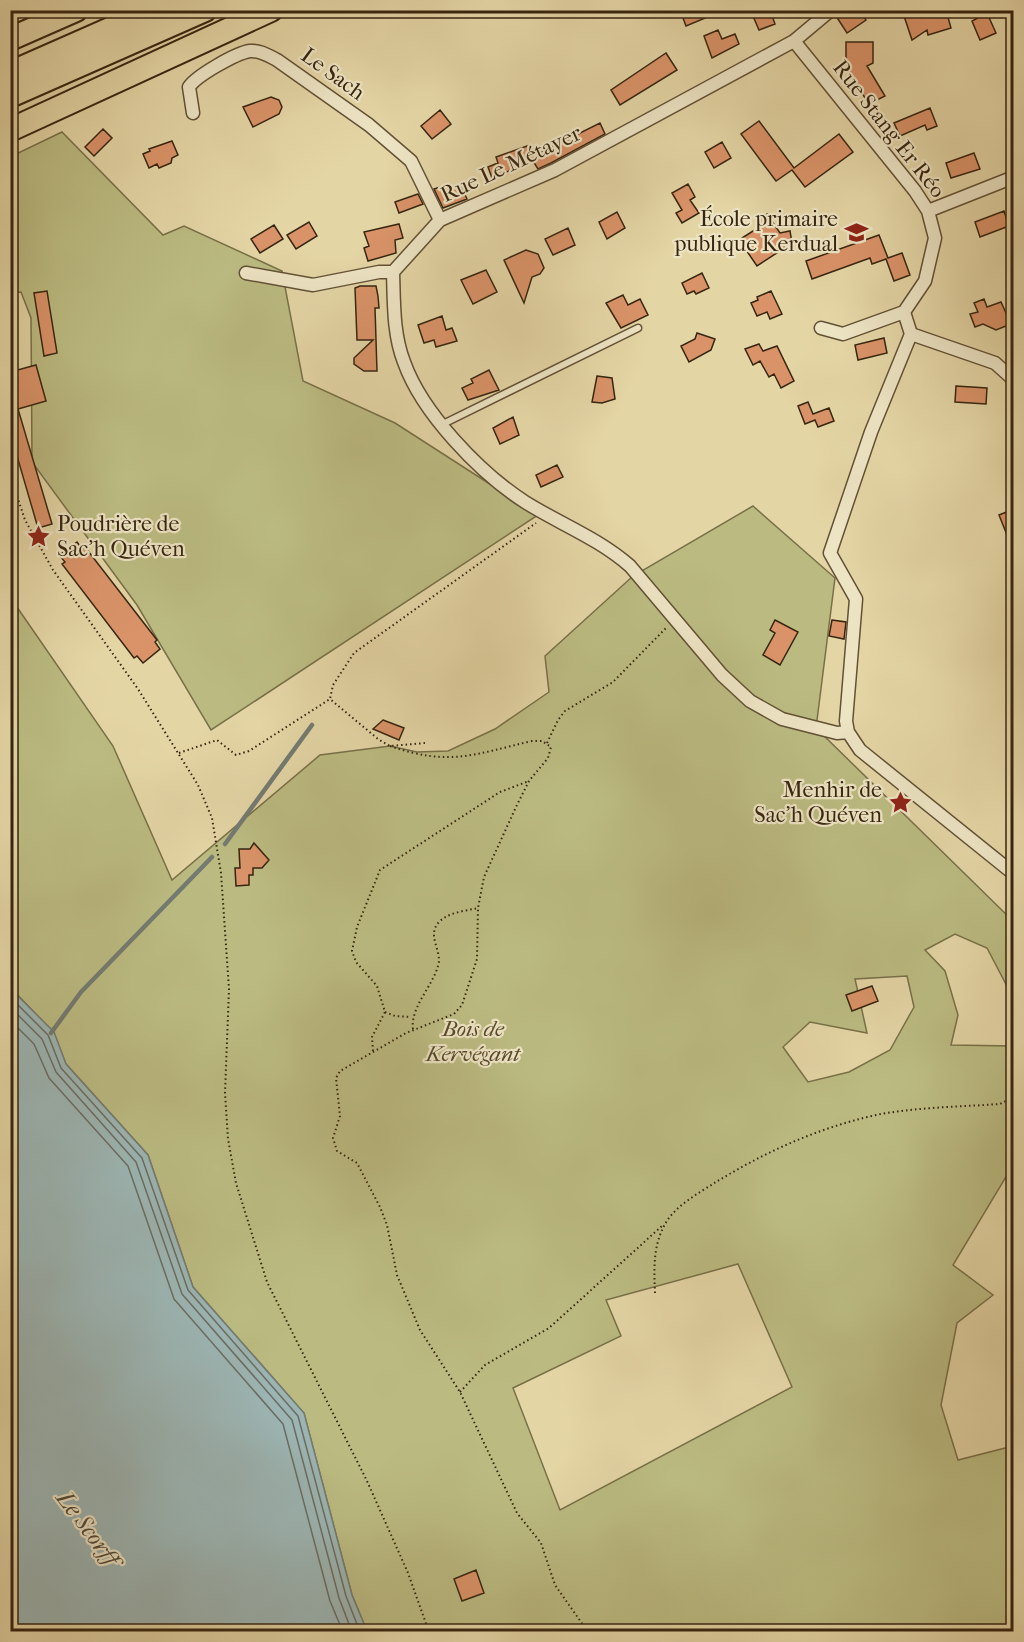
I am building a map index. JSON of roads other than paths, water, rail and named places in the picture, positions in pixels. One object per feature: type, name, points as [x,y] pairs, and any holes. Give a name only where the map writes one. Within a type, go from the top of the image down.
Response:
[{"type":"highway","points":[[10,39],[76,10]]},
{"type":"highway","points":[[17,82],[153,10]]},
{"type":"highway","points":[[17,82],[206,10]]},
{"type":"highway","points":[[10,130],[271,10]]},
{"type":"street","name":"Rue Le Métayer","points":[[393,272],[440,219],[555,170],[794,41],[831,10]]},
{"type":"street","name":"Rue Stang Er Réo","points":[[794,41],[915,191],[928,211],[935,238],[926,281],[904,312]]},
{"type":"street","name":"Le Sach","points":[[193,113],[189,87],[194,80],[249,51],[261,52],[277,60],[352,114],[411,161],[440,219]]},
{"type":"street","points":[[928,211],[1014,177]]},
{"type":"street","points":[[246,273],[313,285],[327,285],[379,272],[393,272],[396,331],[404,363],[428,407],[471,460],[495,481],[615,552],[630,566],[722,675],[750,701],[782,719],[837,733],[848,732]]},
{"type":"street","points":[[821,328],[843,334],[904,312],[911,334],[871,432],[830,553],[856,599],[846,721],[848,732],[860,750],[1014,874]]},
{"type":"street","points":[[911,334],[995,363],[1014,380]]},
{"type":"lane","points":[[443,424],[638,328]]},
{"type":"water","name":"Le Scorff","points":[[10,988],[54,1032],[66,1064],[148,1155],[193,1287],[304,1413],[352,1595],[367,1631],[33,1632],[24,1624],[11,1627]]},
{"type":"waterway","points":[[225,844],[312,725]]},
{"type":"waterway","points":[[51,1033],[81,992],[212,857]]},
{"type":"place","name":"École primaire publique Kerdual","points":[[856,232]]},
{"type":"place","name":"Poudrière de Sac'h Quéven","points":[[39,537]]},
{"type":"place","name":"Menhir de Sac'h Quéven","points":[[900,803]]},
{"type":"park label","name":"Bois de Kervégant","points":[[473,1042]]}]
